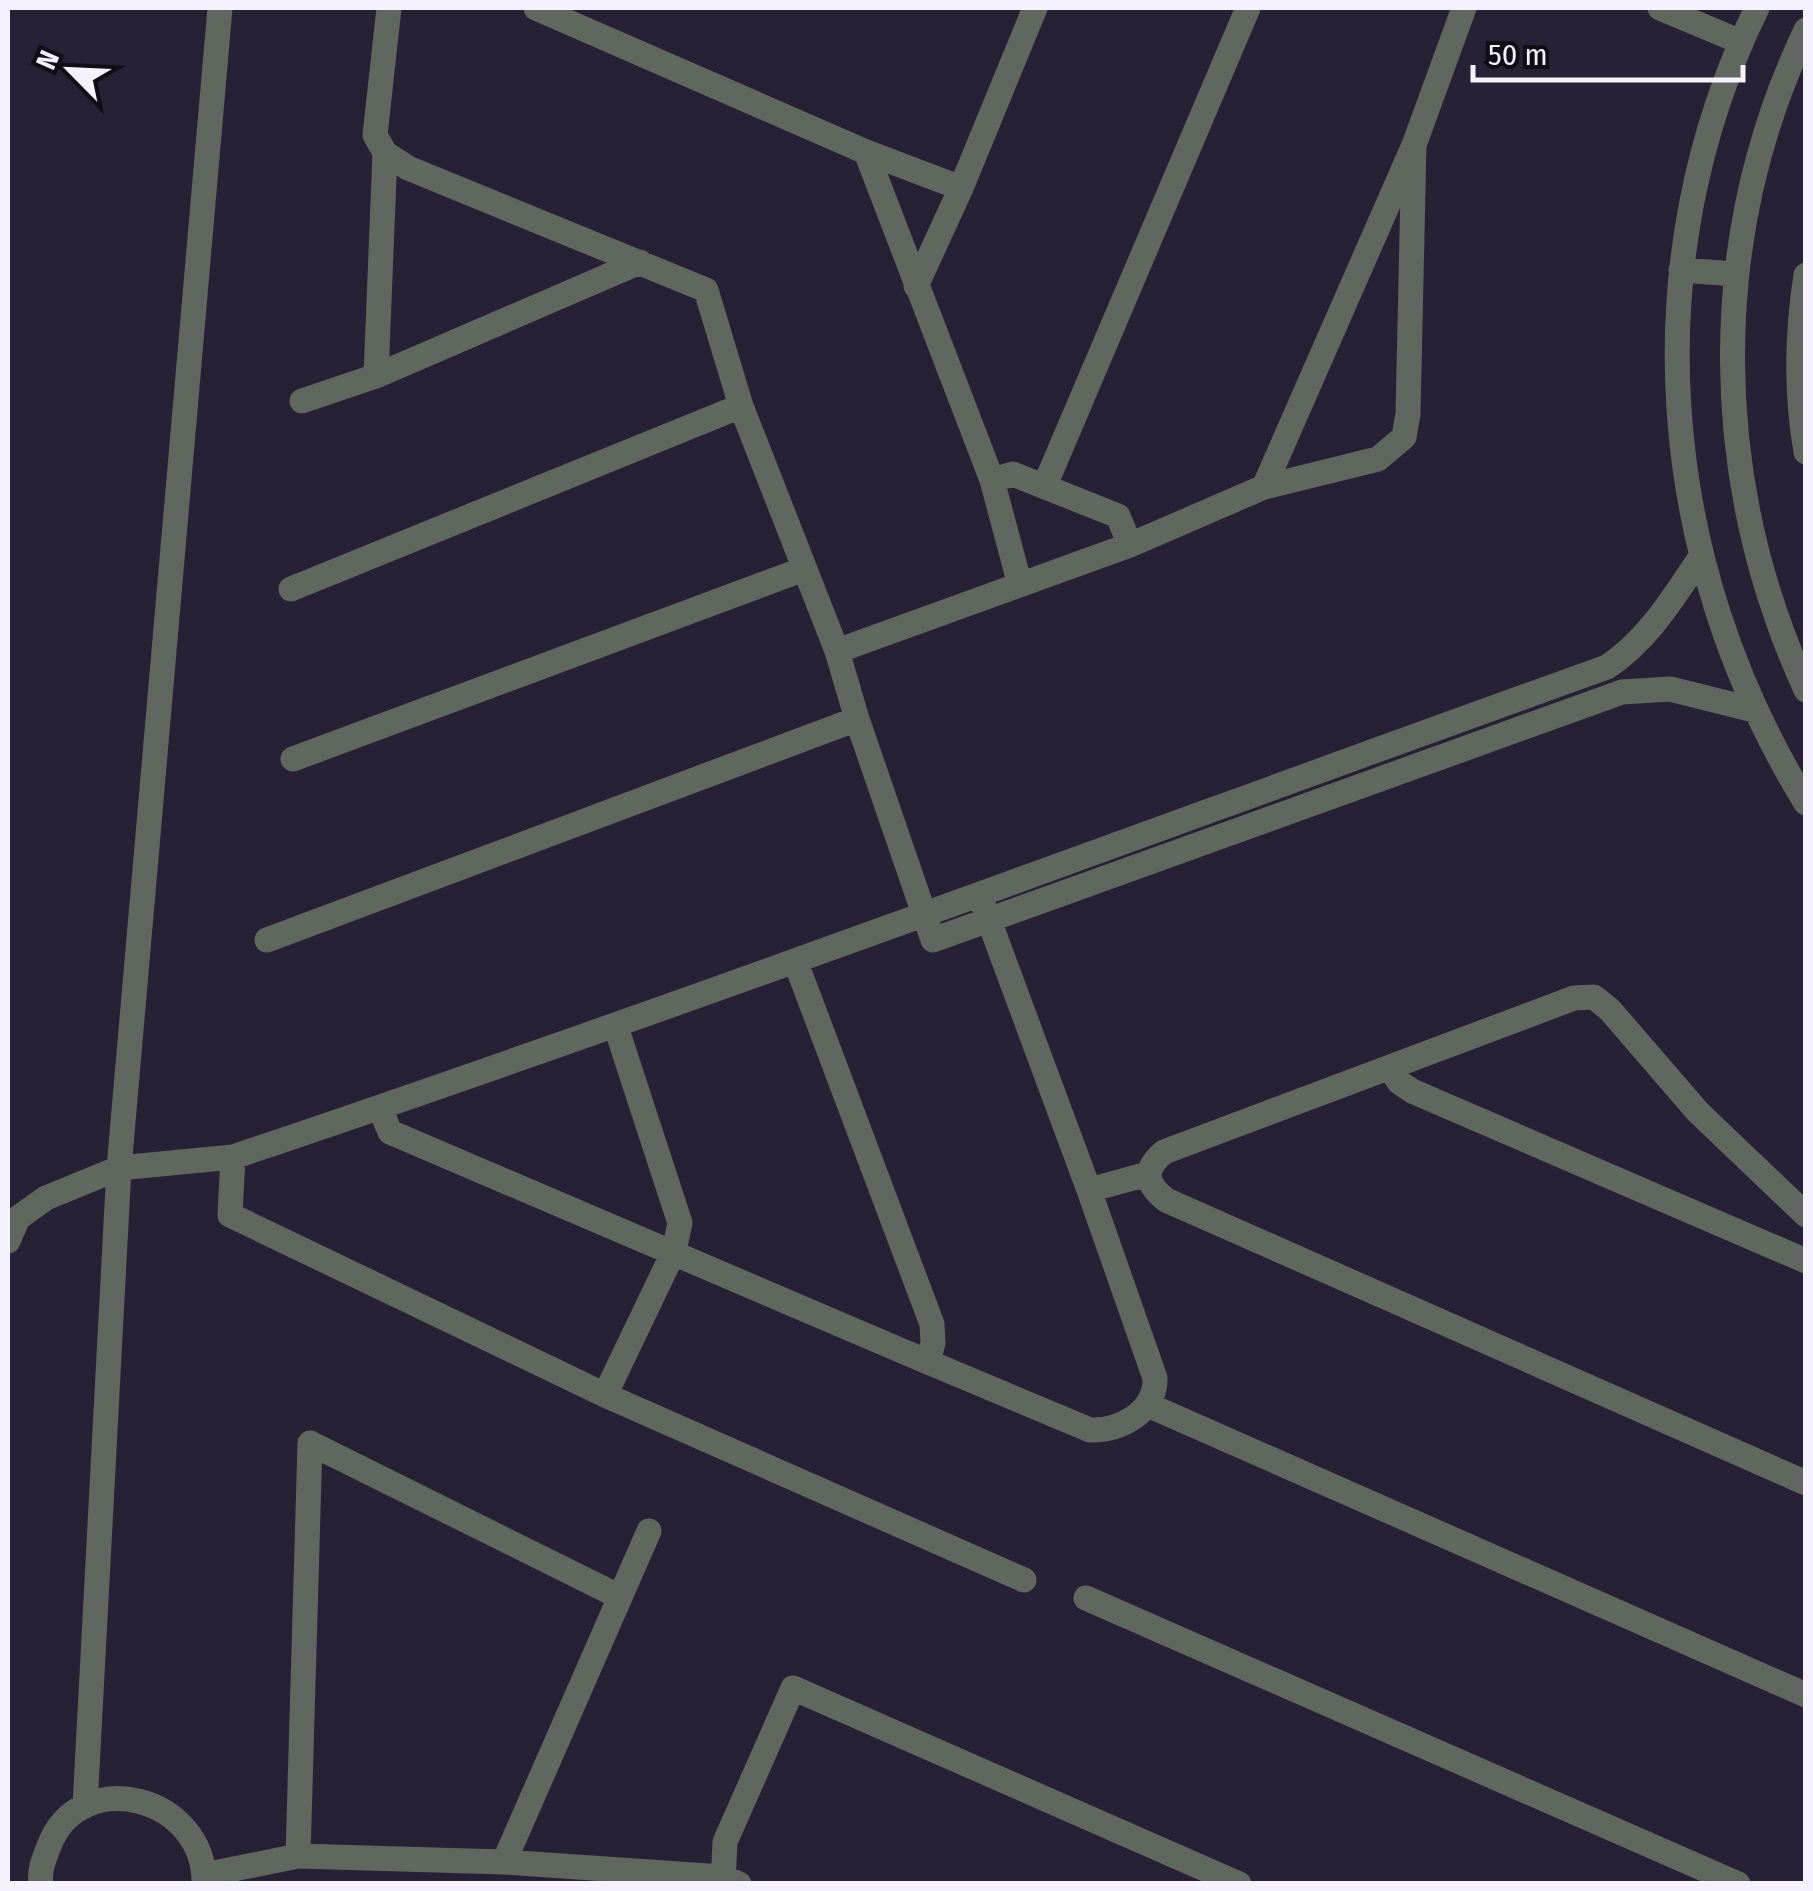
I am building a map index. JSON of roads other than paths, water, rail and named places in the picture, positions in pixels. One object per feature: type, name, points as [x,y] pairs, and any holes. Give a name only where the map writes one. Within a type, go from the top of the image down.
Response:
[{"type":"street","points":[[85,1806],[119,1168],[220,8]]},
{"type":"street","points":[[389,8],[375,135],[385,153],[408,168],[706,290],[742,406],[838,651],[857,719],[934,940],[1622,692],[1670,688],[1754,710]]},
{"type":"street","points":[[536,8],[866,152],[961,188]]},
{"type":"street","points":[[916,286],[1035,8]]},
{"type":"street","points":[[1045,485],[1248,8]]},
{"type":"street","points":[[1264,487],[1414,145],[1464,8]]},
{"type":"street","points":[[1660,8],[1740,42]]},
{"type":"street","points":[[1758,8],[1740,42],[1702,154],[1682,270],[1676,367],[1682,463],[1700,558],[1723,636],[1754,710],[1806,803]]},
{"type":"street","points":[[1806,30],[1780,83],[1753,174],[1735,274],[1731,350],[1734,426],[1744,500],[1761,574],[1806,690]]},
{"type":"street","points":[[1780,83],[1806,93]]},
{"type":"street","points":[[838,651],[1130,545],[1264,487],[1378,459],[1404,438],[1408,414],[1414,145]]},
{"type":"street","points":[[866,152],[992,480],[1020,585]]},
{"type":"street","points":[[376,376],[385,153]]},
{"type":"street","points":[[302,401],[376,376],[640,262]]},
{"type":"street","points":[[1682,270],[1735,274]]},
{"type":"street","points":[[1806,274],[1800,312],[1800,400],[1806,452]]},
{"type":"street","points":[[291,589],[742,406]]},
{"type":"street","points":[[992,480],[1013,474],[1118,516],[1130,545]]},
{"type":"street","points":[[8,1241],[18,1218],[46,1198],[119,1168],[233,1157],[380,1108],[796,963],[1608,666],[1653,626],[1700,558]]},
{"type":"street","points":[[293,759],[804,569]]},
{"type":"street","points":[[267,940],[857,719]]},
{"type":"street","points":[[380,1108],[390,1132],[1090,1430],[1108,1431],[1128,1422],[1148,1405],[1156,1392],[1155,1378],[1090,1190],[979,893]]},
{"type":"street","points":[[796,963],[932,1324],[928,1362]]},
{"type":"street","points":[[1806,1215],[1698,1112],[1594,996],[1574,998],[1164,1152],[1152,1162],[1148,1174],[1152,1189],[1166,1200],[1806,1483]]},
{"type":"street","points":[[605,1395],[674,1251],[680,1223],[616,1026]]},
{"type":"street","points":[[1390,1068],[1399,1082],[1412,1091],[1806,1261]]},
{"type":"street","points":[[233,1157],[230,1215],[605,1395],[1024,1580]]},
{"type":"street","points":[[1090,1190],[1148,1174]]},
{"type":"street","points":[[1148,1405],[1806,1695]]},
{"type":"street","points":[[298,1856],[310,1444],[618,1596]]},
{"type":"street","points":[[504,1862],[649,1530]]},
{"type":"street","points":[[1086,1598],[1738,1884]]},
{"type":"street","points":[[42,1884],[40,1870],[54,1832],[85,1806],[124,1797],[164,1808],[192,1836],[204,1879],[298,1856],[504,1862],[728,1881],[725,1842],[793,1688],[1239,1884]]}]
